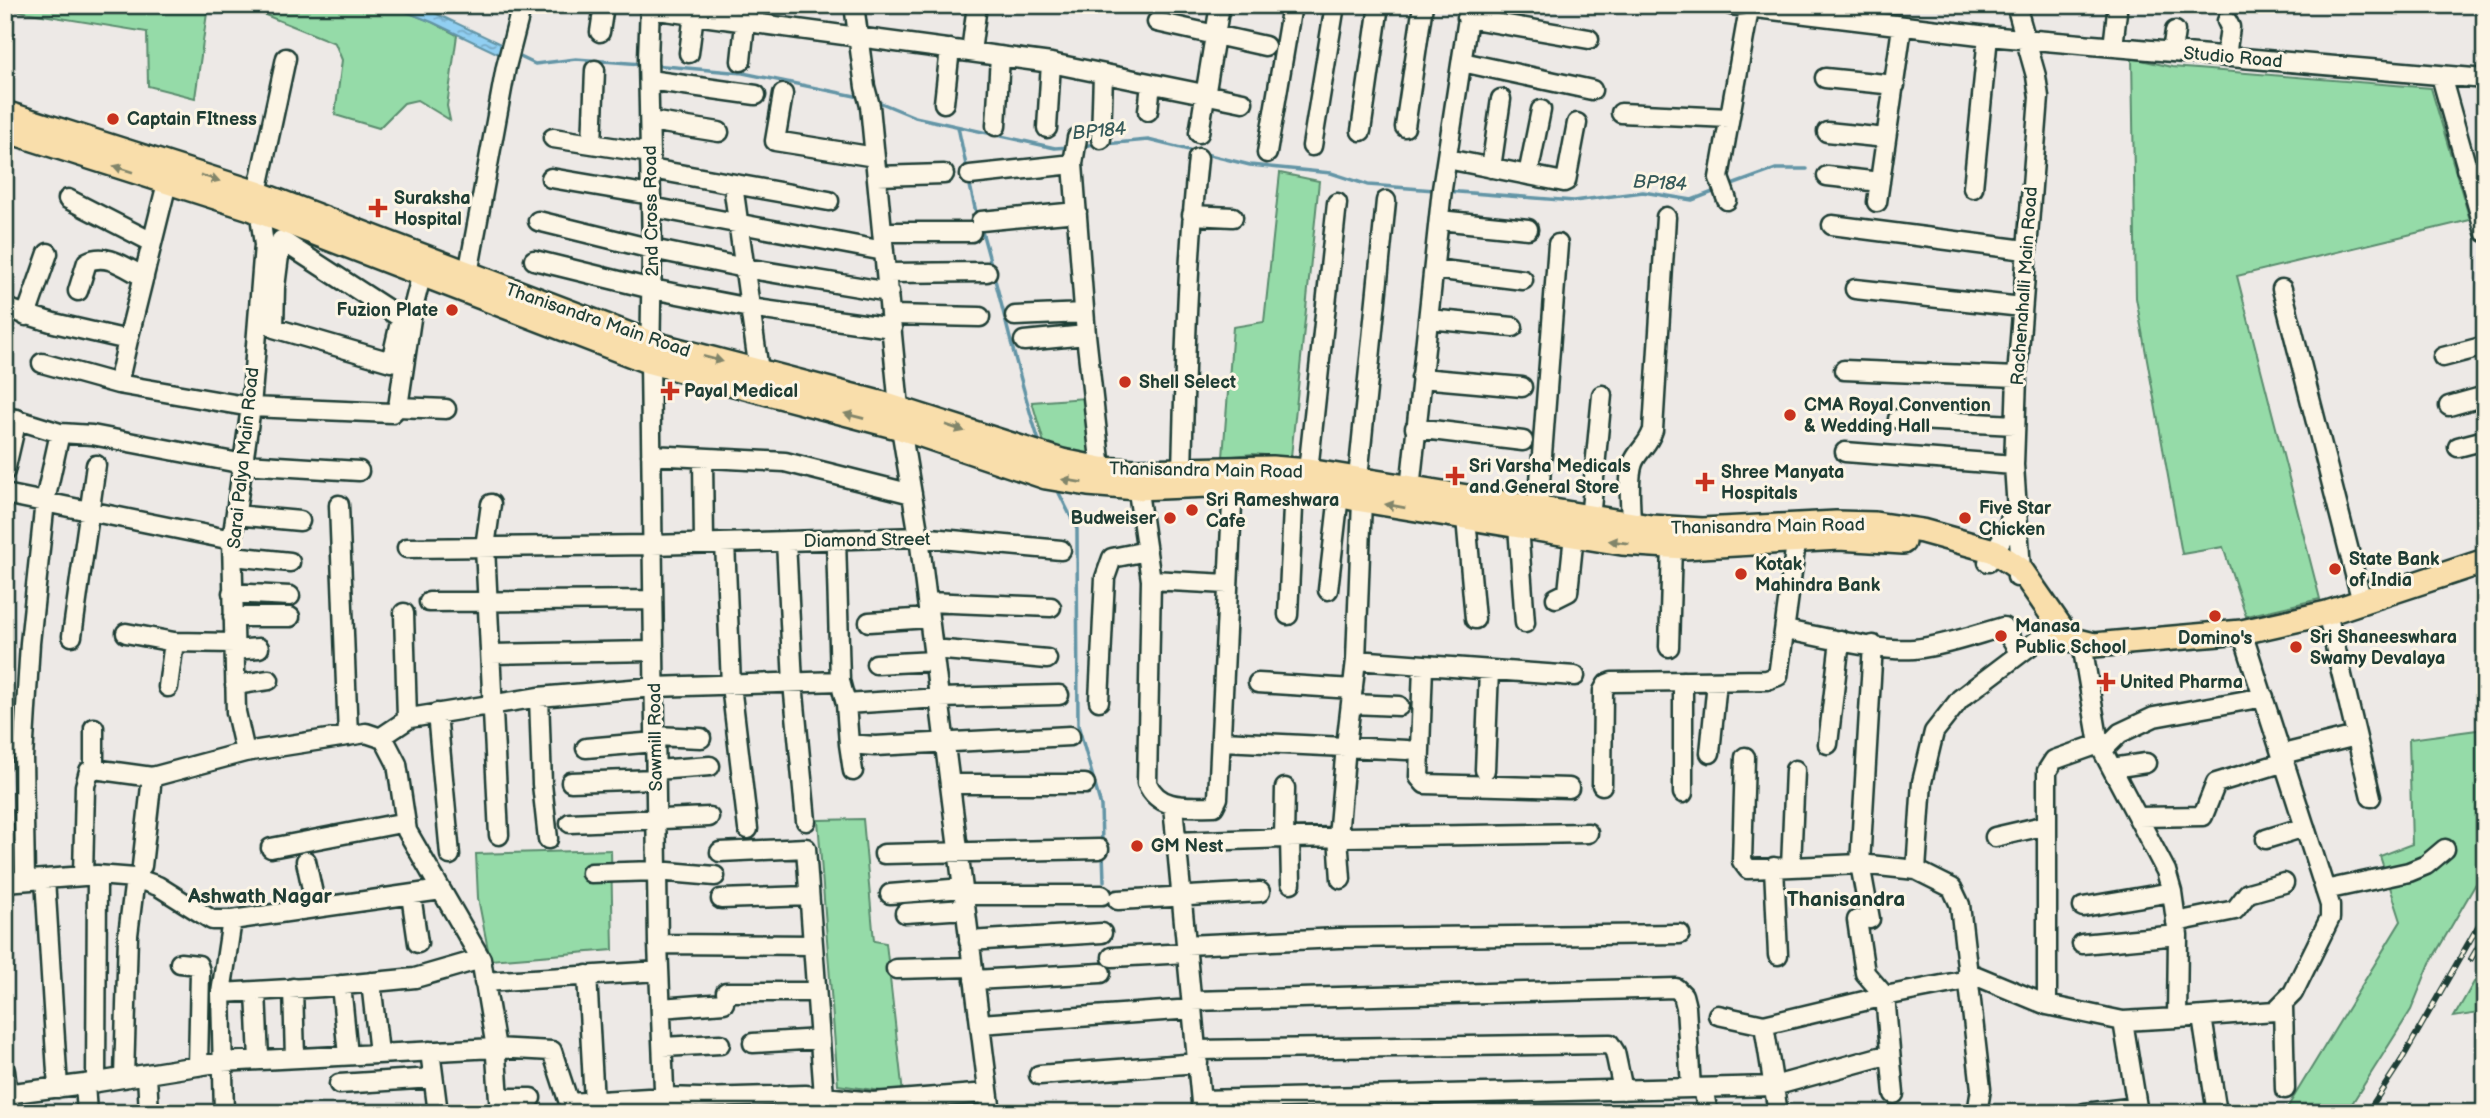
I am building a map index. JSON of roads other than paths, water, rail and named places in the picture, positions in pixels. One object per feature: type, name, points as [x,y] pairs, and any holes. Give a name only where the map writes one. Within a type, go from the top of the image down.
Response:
[{"type":"main road","name":"Thanisandra Main Road","points":[[5,113],[468,274],[650,352],[759,371],[901,419],[1046,477],[1088,484],[1136,480],[1233,484],[1301,479],[1360,489],[1466,518],[1518,526],[1582,527],[1631,524],[1896,540],[1991,556],[2019,573],[2055,627],[2065,648],[2082,649]]},
{"type":"main road","name":"Thanisandra Main Road","points":[[5,130],[166,183],[258,202],[422,273],[650,352],[1136,480],[1182,470],[1272,468],[1339,495],[1360,489],[1410,489],[1538,508],[1622,543],[1672,546],[1798,533]]},
{"type":"main road","points":[[2244,638],[2485,561]]},
{"type":"main road","points":[[2082,649],[2095,656],[2330,625],[2485,577]]},
{"type":"street","points":[[468,274],[506,67],[522,5]]},
{"type":"street","points":[[600,32],[604,5]]},
{"type":"street","points":[[854,5],[864,88],[870,106],[901,419],[919,537],[990,1113]]},
{"type":"street","points":[[971,52],[977,5]]},
{"type":"street","points":[[1199,133],[1220,5]]},
{"type":"street","points":[[1267,153],[1292,5]]},
{"type":"street","points":[[1312,146],[1335,5]]},
{"type":"street","points":[[1361,131],[1380,5]]},
{"type":"street","points":[[1405,127],[1423,5]]},
{"type":"street","name":"Studio Road","points":[[1731,5],[1989,36],[2485,79]]},
{"type":"street","name":"Rachenahalli Main Road","points":[[2016,5],[2036,76],[2039,97],[2017,377],[2014,466],[2019,573]]},
{"type":"street","points":[[650,7],[694,14],[746,13],[858,36],[1052,63],[1243,102]]},
{"type":"street","name":"2nd Cross Road","points":[[650,7],[650,352]]},
{"type":"street","points":[[1727,200],[1719,178],[1729,118],[1759,8]]},
{"type":"street","points":[[1410,489],[1441,203],[1469,12],[1589,39]]},
{"type":"street","points":[[2113,47],[2117,12]]},
{"type":"street","points":[[741,61],[746,13]]},
{"type":"street","points":[[689,53],[694,14]]},
{"type":"street","points":[[2226,57],[2230,27],[2227,21]]},
{"type":"street","points":[[1157,22],[1265,46]]},
{"type":"street","points":[[1877,202],[1902,27]]},
{"type":"street","points":[[2172,52],[2175,32]]},
{"type":"street","points":[[1973,188],[1989,36]]},
{"type":"street","points":[[944,103],[950,49]]},
{"type":"street","points":[[996,126],[1000,56]]},
{"type":"street","points":[[265,321],[274,328],[391,362],[401,318],[281,240],[271,248],[258,202],[286,58]]},
{"type":"street","points":[[1462,62],[1592,90]]},
{"type":"street","points":[[1047,128],[1052,63]]},
{"type":"street","points":[[592,144],[594,70]]},
{"type":"street","points":[[648,70],[756,95]]},
{"type":"street","points":[[1101,139],[1103,74]]},
{"type":"street","points":[[2441,76],[2485,232]]},
{"type":"street","points":[[1825,78],[1895,85]]},
{"type":"street","points":[[1148,111],[1150,84]]},
{"type":"street","points":[[783,94],[775,141],[875,157]]},
{"type":"street","points":[[1491,168],[1501,99]]},
{"type":"street","points":[[1528,175],[1541,110]]},
{"type":"street","points":[[1621,113],[1729,118]]},
{"type":"street","points":[[650,121],[719,132]]},
{"type":"street","points":[[1447,159],[1566,182],[1577,123]]},
{"type":"street","points":[[1827,132],[1886,138]]},
{"type":"street","points":[[553,138],[592,144],[733,185],[829,201]]},
{"type":"street","points":[[1077,138],[1073,164],[1086,335],[1101,470]]},
{"type":"street","points":[[1182,470],[1192,215],[1198,158]]},
{"type":"street","points":[[970,175],[1073,164]]},
{"type":"street","points":[[2466,169],[2485,170]]},
{"type":"street","points":[[877,176],[944,174]]},
{"type":"street","points":[[1827,176],[1880,182]]},
{"type":"street","points":[[551,178],[739,224],[884,251]]},
{"type":"street","points":[[118,384],[166,183]]},
{"type":"street","points":[[733,185],[759,371]]},
{"type":"street","points":[[68,199],[152,242]]},
{"type":"street","points":[[1341,879],[1339,837],[1356,660],[1360,489],[1386,201]]},
{"type":"street","points":[[1288,615],[1301,479],[1338,203]]},
{"type":"street","points":[[1441,203],[1528,229]]},
{"type":"street","points":[[883,232],[976,227],[1077,212]]},
{"type":"street","points":[[1192,215],[1233,217]]},
{"type":"street","points":[[1631,524],[1632,468],[1635,459],[1649,443],[1653,430],[1667,217]]},
{"type":"street","points":[[538,220],[745,268],[888,292]]},
{"type":"street","points":[[1832,225],[2025,250]]},
{"type":"street","points":[[1538,508],[1558,244]]},
{"type":"street","name":"Sarai Palya Main Road","points":[[245,752],[236,712],[232,548],[265,321],[271,248]]},
{"type":"street","points":[[26,316],[48,253]]},
{"type":"street","points":[[78,291],[88,262],[95,258],[106,258],[144,277]]},
{"type":"street","points":[[534,260],[652,289],[750,308],[891,322],[980,317]]},
{"type":"street","points":[[1434,270],[1523,280]]},
{"type":"street","points":[[887,273],[987,272]]},
{"type":"street","points":[[42,363],[118,384],[251,407],[393,413],[398,407],[412,312],[422,273]]},
{"type":"street","points":[[1855,289],[2022,307]]},
{"type":"street","points":[[2282,289],[2362,602]]},
{"type":"street","points":[[6,309],[128,340]]},
{"type":"street","points":[[1015,316],[1084,313]]},
{"type":"street","points":[[1428,319],[1513,327]]},
{"type":"street","points":[[1024,341],[1086,335]]},
{"type":"street","points":[[2443,357],[2485,346]]},
{"type":"street","name":"Sawmill Road","points":[[650,352],[658,944],[664,1105]]},
{"type":"street","points":[[1844,370],[2017,377]]},
{"type":"street","points":[[1421,378],[1522,387]]},
{"type":"street","points":[[1556,598],[1569,592],[1602,395]]},
{"type":"street","points":[[2449,406],[2485,396]]},
{"type":"street","points":[[398,407],[446,409]]},
{"type":"street","points":[[5,471],[11,418],[60,433],[92,435],[244,464],[359,471]]},
{"type":"street","points":[[1898,419],[2015,425]]},
{"type":"street","points":[[1415,428],[1523,441]]},
{"type":"street","points":[[25,880],[23,794],[30,643],[45,501],[60,433]]},
{"type":"street","points":[[2458,447],[2485,440]]},
{"type":"street","points":[[1845,452],[2014,466]]},
{"type":"street","points":[[651,455],[785,462],[912,494]]},
{"type":"street","points":[[703,458],[704,543]]},
{"type":"street","points":[[72,636],[96,465]]},
{"type":"street","points":[[1136,480],[1151,580],[1147,783],[1151,793],[1173,806],[1214,806],[1217,803],[1233,484]]},
{"type":"street","points":[[5,494],[88,511],[290,562]]},
{"type":"street","points":[[1328,590],[1339,495]]},
{"type":"street","points":[[1991,556],[2006,532],[2016,502]]},
{"type":"street","points":[[491,504],[485,547],[499,835]]},
{"type":"street","points":[[339,505],[348,736]]},
{"type":"street","points":[[236,515],[300,521]]},
{"type":"street","points":[[1466,518],[1475,619]]},
{"type":"street","points":[[1518,526],[1525,623]]},
{"type":"street","points":[[1602,785],[1603,691],[1607,684],[1767,680],[1778,676],[1798,533]]},
{"type":"street","name":"Diamond Street","points":[[806,821],[793,683],[786,541],[919,537],[1061,550]]},
{"type":"street","points":[[836,539],[840,681],[846,704],[853,771]]},
{"type":"street","points":[[407,548],[786,541]]},
{"type":"street","points":[[725,543],[731,685],[748,829]]},
{"type":"street","points":[[1669,647],[1672,546]]},
{"type":"street","points":[[1099,701],[1105,578],[1112,558],[1147,551]]},
{"type":"street","points":[[1151,580],[1228,584]]},
{"type":"street","points":[[232,593],[290,596]]},
{"type":"street","points":[[429,602],[653,600]]},
{"type":"street","points":[[869,622],[928,610],[1051,607]]},
{"type":"street","points":[[404,613],[407,719]]},
{"type":"street","points":[[233,617],[290,617]]},
{"type":"street","points":[[2330,625],[2371,797]]},
{"type":"street","points":[[1785,629],[1839,640],[1911,649],[1941,644],[2003,627],[2020,653]]},
{"type":"street","points":[[1916,870],[1922,782],[1934,732],[1960,699],[2055,627]]},
{"type":"street","points":[[126,633],[174,642],[258,649]]},
{"type":"street","points":[[1718,1015],[1764,1025],[1967,976],[2048,1005],[2123,1021],[2276,1011],[2283,1006],[2293,993],[2328,926],[2330,905],[2244,638]]},
{"type":"street","points":[[1828,744],[1839,640]]},
{"type":"street","points":[[168,687],[174,642]]},
{"type":"street","points":[[1872,645],[1860,864],[1865,973],[1885,996],[1894,1094]]},
{"type":"street","points":[[2082,649],[2101,747],[2166,871],[2172,892],[2177,929],[2177,1018]]},
{"type":"street","points":[[491,654],[654,651]]},
{"type":"street","points":[[876,664],[934,655],[1047,659]]},
{"type":"street","points":[[1356,660],[1575,676]]},
{"type":"street","points":[[1423,666],[1421,781],[1425,784],[1569,788]]},
{"type":"street","points":[[1485,770],[1489,670]]},
{"type":"street","points":[[235,685],[269,680]]},
{"type":"street","points":[[380,738],[407,719],[539,697],[654,687],[840,681]]},
{"type":"street","points":[[1683,681],[1683,793]]},
{"type":"street","points":[[1710,754],[1717,681]]},
{"type":"street","points":[[1258,682],[1353,696],[1399,706]]},
{"type":"street","points":[[846,704],[1059,695]]},
{"type":"street","points":[[539,697],[542,784],[548,839]]},
{"type":"street","points":[[2048,1005],[2049,765],[2054,760],[2101,747],[2120,733],[2154,717],[2264,697]]},
{"type":"street","points":[[438,713],[450,855]]},
{"type":"street","points":[[94,728],[94,769]]},
{"type":"street","points":[[87,1113],[90,1083],[90,875],[85,786],[89,771],[94,769],[152,777],[245,752],[366,733],[384,739],[397,764],[407,831],[481,959],[495,1048],[500,1105],[531,1098]]},
{"type":"street","points":[[849,744],[875,746],[1070,736]]},
{"type":"street","points":[[2138,817],[2203,816],[2216,783],[2356,736]]},
{"type":"street","points":[[586,748],[655,739],[701,737]]},
{"type":"street","points":[[1222,741],[1407,750]]},
{"type":"street","points":[[1745,757],[1742,861],[1748,869],[1860,864],[1916,870],[1952,888],[1957,894],[1981,1089],[1977,1113]]},
{"type":"street","points":[[2112,768],[2146,762]]},
{"type":"street","points":[[571,782],[710,766]]},
{"type":"street","points":[[1778,955],[1782,867],[1795,770]]},
{"type":"street","points":[[124,1078],[128,934],[152,777]]},
{"type":"street","points":[[950,785],[1085,784]]},
{"type":"street","points":[[1285,788],[1291,883]]},
{"type":"street","points":[[1173,806],[1197,1056],[1199,1110],[1623,1090],[1774,1086],[1890,1054]]},
{"type":"street","points":[[570,823],[709,817]]},
{"type":"street","points":[[271,848],[406,822]]},
{"type":"street","points":[[1995,837],[2047,825]]},
{"type":"street","points":[[2266,839],[2305,827]]},
{"type":"street","points":[[1176,842],[1588,833]]},
{"type":"street","points":[[720,852],[806,848],[824,1096]]},
{"type":"street","points":[[884,854],[1098,849]]},
{"type":"street","points":[[2325,890],[2409,872],[2426,865],[2445,849]]},
{"type":"street","points":[[306,860],[316,908]]},
{"type":"street","points":[[592,873],[657,871],[715,876]]},
{"type":"street","points":[[5,882],[139,872],[212,920],[232,920],[441,890]]},
{"type":"street","points":[[45,879],[58,1088]]},
{"type":"street","points":[[2082,944],[2177,929],[2235,910],[2248,893],[2284,883]]},
{"type":"street","points":[[890,894],[1110,898],[1260,892]]},
{"type":"street","points":[[2083,907],[2172,892]]},
{"type":"street","points":[[411,895],[418,943]]},
{"type":"street","points":[[721,899],[809,896]]},
{"type":"street","points":[[905,913],[964,897]]},
{"type":"street","points":[[224,1113],[221,993],[232,920]]},
{"type":"street","points":[[969,940],[1102,933]]},
{"type":"street","points":[[1112,957],[1339,938],[1680,934]]},
{"type":"street","points":[[658,944],[813,945]]},
{"type":"street","points":[[221,993],[415,978],[481,959]]},
{"type":"street","points":[[180,963],[198,965],[200,971],[198,1066]]},
{"type":"street","points":[[896,969],[973,973],[1101,973]]},
{"type":"street","points":[[484,982],[659,971]]},
{"type":"street","points":[[585,1106],[587,975]]},
{"type":"street","points":[[371,982],[379,1053]]},
{"type":"street","points":[[341,985],[348,1055]]},
{"type":"street","points":[[293,988],[295,1058]]},
{"type":"street","points":[[980,1024],[1192,1005],[1676,988],[1683,995],[1686,1007],[1697,1088],[1707,1113]]},
{"type":"street","points":[[256,991],[259,1060]]},
{"type":"street","points":[[661,1008],[725,997],[816,992]]},
{"type":"street","points":[[2283,1006],[2285,1089]]},
{"type":"street","points":[[2202,1017],[2217,1113]]},
{"type":"street","points":[[2085,1113],[2137,1110],[2123,1021]]},
{"type":"street","points":[[1764,1025],[1778,1113]]},
{"type":"street","points":[[753,1043],[820,1040]]},
{"type":"street","points":[[663,1047],[720,1044]]},
{"type":"street","points":[[1039,1075],[1197,1056],[1610,1044],[1615,1052],[1623,1090]]},
{"type":"street","points":[[7,1093],[58,1088],[222,1062],[495,1048],[552,1051],[569,1103],[585,1106],[784,1104],[824,1096],[873,1102],[988,1093]]},
{"type":"street","points":[[430,1051],[438,1113]]},
{"type":"street","points":[[5,1071],[10,1113]]},
{"type":"street","points":[[147,1075],[149,1113]]},
{"type":"street","points":[[339,1084],[433,1078]]},
{"type":"water","points":[[389,5],[418,5],[505,46],[503,56],[432,22]]},
{"type":"waterway","name":"BP184","points":[[516,55],[535,64],[576,59],[642,64]]},
{"type":"waterway","name":"BP184","points":[[653,65],[743,73],[860,97]]},
{"type":"waterway","name":"BP184","points":[[874,100],[915,117],[1055,148],[1070,147]]},
{"type":"waterway","points":[[958,127],[967,170]]},
{"type":"waterway","name":"BP184","points":[[1105,144],[1148,140],[1250,165],[1331,173],[1368,185],[1435,190]]},
{"type":"waterway","name":"BP184","points":[[1081,146],[1097,144]]},
{"type":"waterway","name":"BP184","points":[[1729,186],[1776,169],[1807,169]]},
{"type":"waterway","points":[[969,181],[977,217]]},
{"type":"waterway","name":"BP184","points":[[1446,191],[1574,201],[1643,192],[1692,200],[1718,190]]},
{"type":"waterway","points":[[981,228],[1024,393],[1041,447]]},
{"type":"waterway","points":[[1057,489],[1077,529],[1078,725],[1101,806],[1102,844]]},
{"type":"waterway","points":[[1103,852],[1104,881]]},
{"type":"railway","points":[[2367,1113],[2401,1061],[2485,914]]},
{"type":"railway","points":[[2471,959],[2485,935]]},
{"type":"place","name":"Captain FItness","points":[[113,119]]},
{"type":"place","name":"Suraksha Hospital","points":[[378,208]]},
{"type":"place","name":"Fuzion Plate","points":[[452,310]]},
{"type":"place","name":"Shell Select","points":[[1125,382]]},
{"type":"place","name":"Payal Medical","points":[[670,391]]},
{"type":"place","name":"CMA Royal Convention & Wedding Hall","points":[[1790,415]]},
{"type":"place","name":"Sri Varsha Medicals and General Store","points":[[1455,476]]},
{"type":"place","name":"Shree Manyata Hospitals","points":[[1705,482]]},
{"type":"place","name":"Sri Rameshwara Cafe","points":[[1192,510]]},
{"type":"place","name":"Budweiser","points":[[1170,518]]},
{"type":"place","name":"Five Star Chicken","points":[[1965,518]]},
{"type":"place","name":"State Bank of India","points":[[2335,569]]},
{"type":"place","name":"Kotak Mahindra Bank","points":[[1741,574]]},
{"type":"place","name":"Domino's","points":[[2215,616]]},
{"type":"place","name":"Manasa Public School","points":[[2001,636]]},
{"type":"place","name":"Sri Shaneeswhara Swamy Devalaya","points":[[2296,647]]},
{"type":"place","name":"United Pharma","points":[[2106,682]]},
{"type":"place","name":"GM Nest","points":[[1137,846]]},
{"type":"district","name":"Ashwath Nagar","points":[[260,896]]},
{"type":"district","name":"Thanisandra","points":[[1846,899]]}]
